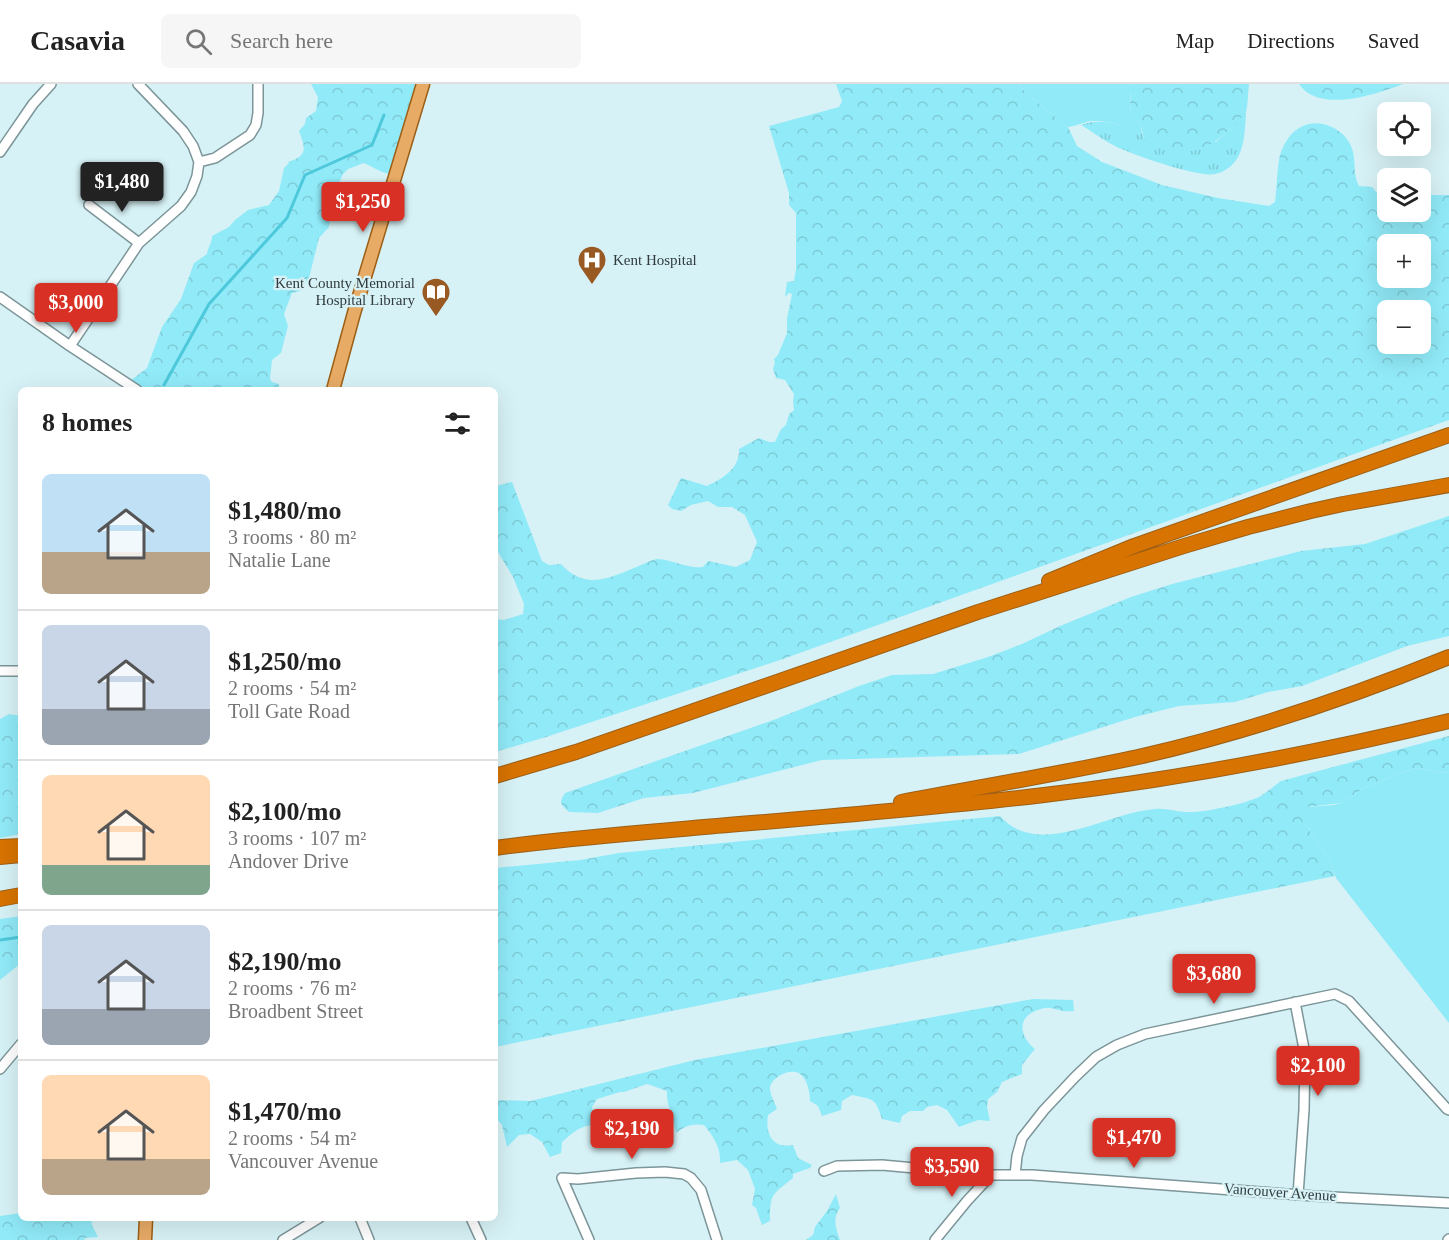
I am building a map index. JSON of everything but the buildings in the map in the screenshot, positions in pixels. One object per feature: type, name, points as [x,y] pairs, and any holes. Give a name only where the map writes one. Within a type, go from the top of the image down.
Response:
[{"type":"highway","points":[[978,612],[1134,546],[1449,435]]},
{"type":"highway","points":[[498,775],[587,748],[978,612],[1163,552],[1343,504],[1449,485]]},
{"type":"highway","points":[[816,817],[1076,770],[1182,746],[1316,707],[1449,657]]},
{"type":"highway","points":[[498,848],[595,836],[1002,800],[1111,786],[1308,753],[1449,721]]},
{"type":"highway","points":[[0,847],[18,846]]},
{"type":"highway","points":[[0,857],[18,855]]},
{"type":"highway","points":[[0,894],[18,893]]},
{"type":"highway","points":[[0,899],[18,894]]},
{"type":"main road","points":[[334,387],[423,84]]},
{"type":"main road","points":[[145,1240],[146,1221]]},
{"type":"street","points":[[0,152],[51,84]]},
{"type":"street","points":[[70,346],[139,243],[181,206],[191,192],[197,176],[199,162],[193,146],[183,131],[138,84]]},
{"type":"street","points":[[199,162],[215,158],[250,135],[257,119],[258,84]]},
{"type":"street","points":[[89,205],[139,243]]},
{"type":"street","points":[[0,297],[132,387]]},
{"type":"street","points":[[0,671],[18,671]]},
{"type":"street","points":[[1015,1175],[1022,1138],[1075,1077],[1096,1057],[1117,1045],[1145,1034],[1335,994],[1349,1001],[1449,1110]]},
{"type":"street","points":[[1295,1002],[1305,1054],[1298,1195]]},
{"type":"street","points":[[0,1069],[18,1048]]},
{"type":"street","name":"Vancouver Avenue","points":[[824,1171],[837,1166],[882,1165],[991,1175],[1032,1175],[1298,1195],[1449,1203]]},
{"type":"street","points":[[589,1240],[562,1178],[578,1179],[665,1172],[684,1174],[691,1178],[701,1190],[717,1240]]},
{"type":"street","points":[[935,1240],[991,1175]]},
{"type":"street","points":[[283,1240],[315,1221]]},
{"type":"street","points":[[361,1221],[369,1240]]},
{"type":"street","points":[[472,1221],[481,1240]]},
{"type":"green space","points":[[311,84],[418,84],[393,175],[364,163],[348,169],[343,174],[332,198],[329,227],[319,238],[309,278],[300,291],[292,293],[284,314],[288,326],[281,353],[272,360],[270,379],[279,384],[279,387],[128,387],[125,385],[147,368],[162,327],[181,299],[194,263],[207,254],[212,236],[229,227],[248,210],[269,205],[279,191],[284,168],[288,162],[299,157],[304,150],[299,131],[305,124],[306,118],[316,111],[318,97]]},
{"type":"green space","points":[[836,84],[1018,84],[1068,127],[1077,146],[1102,162],[1162,185],[1218,198],[1269,206],[1275,202],[1281,152],[1292,134],[1303,126],[1316,123],[1336,129],[1351,146],[1359,186],[1372,187],[1377,193],[1377,222],[1431,222],[1431,195],[1449,195],[1449,420],[783,659],[498,751],[498,619],[504,620],[523,614],[524,604],[513,577],[498,552],[498,485],[512,482],[542,561],[549,565],[561,564],[570,573],[580,578],[600,580],[656,559],[697,567],[703,567],[708,561],[736,567],[750,560],[757,542],[745,515],[732,507],[718,507],[708,501],[691,505],[681,511],[672,509],[668,505],[681,478],[707,486],[733,468],[739,456],[739,449],[759,438],[775,442],[781,429],[786,425],[789,414],[794,410],[794,394],[785,380],[776,378],[773,369],[774,359],[787,333],[787,318],[792,294],[789,293],[785,297],[787,282],[794,281],[796,269],[796,213],[789,205],[789,193],[769,126],[839,107],[842,101]]},
{"type":"green space","points":[[1018,84],[1134,84],[1130,106],[1134,118],[1141,125],[1142,133],[1099,121],[1068,127]]},
{"type":"green space","points":[[1134,84],[1249,84],[1247,109],[1245,114],[1223,136],[1212,143],[1192,151],[1169,149],[1144,139],[1141,125],[1132,117],[1130,104],[1131,89]]},
{"type":"green space","points":[[1299,84],[1403,84],[1364,96],[1334,100],[1308,93]]},
{"type":"green space","points":[[1246,112],[1240,154],[1230,166],[1215,174],[1195,173],[1137,155],[1112,145],[1081,125],[1097,122],[1112,123],[1142,133],[1144,139],[1216,142]]},
{"type":"green space","points":[[1449,516],[1449,636],[1407,646],[1302,686],[1268,692],[1235,702],[1179,706],[1135,717],[1019,754],[822,760],[693,793],[644,798],[598,813],[569,812],[561,804],[565,793],[776,719],[859,686],[892,675],[933,674],[988,657],[1131,597],[1172,584],[1301,551],[1365,544]]},
{"type":"green space","points":[[9,714],[18,716],[18,835],[0,838],[0,719]]},
{"type":"green space","points":[[1449,736],[1449,772],[1415,768],[1366,787],[1341,803],[1307,807],[1307,826],[1332,865],[1335,876],[498,1046],[498,868],[580,860],[619,853],[1000,816],[1016,828],[1034,834],[1054,834],[1136,812],[1159,809],[1183,812],[1213,810],[1252,800],[1281,781]]},
{"type":"green space","points":[[1415,768],[1449,772],[1449,1023],[1336,878],[1332,865],[1307,826],[1307,807],[1341,803],[1366,787]]},
{"type":"green space","points":[[18,916],[18,965],[0,980],[0,919]]},
{"type":"green space","points":[[1033,999],[1073,1000],[1074,1011],[1045,1008],[1029,1014],[1025,1019],[1023,1030],[1025,1037],[1035,1049],[1022,1065],[1022,1074],[1002,1082],[997,1092],[988,1099],[990,1121],[978,1120],[959,1127],[947,1110],[937,1105],[927,1107],[923,1111],[910,1111],[902,1116],[900,1123],[882,1119],[873,1101],[852,1095],[842,1101],[841,1110],[822,1116],[818,1106],[810,1101],[807,1084],[800,1074],[788,1072],[779,1076],[770,1086],[777,1109],[768,1115],[769,1133],[780,1145],[793,1145],[798,1158],[812,1165],[810,1168],[793,1174],[793,1178],[776,1192],[772,1200],[770,1221],[762,1225],[756,1208],[752,1205],[755,1189],[748,1170],[737,1160],[720,1163],[718,1147],[704,1125],[689,1126],[676,1133],[667,1091],[647,1084],[597,1099],[592,1107],[596,1125],[586,1126],[573,1132],[562,1142],[561,1153],[550,1157],[542,1142],[530,1134],[519,1135],[507,1147],[502,1125],[498,1120],[498,1100],[531,1101],[695,1060]]},
{"type":"green space","points":[[836,1194],[840,1208],[836,1216],[836,1224],[840,1240],[806,1240],[813,1235],[815,1227]]},
{"type":"green space","points":[[18,1213],[18,1221],[91,1221],[98,1237],[84,1240],[0,1240],[0,1216]]},
{"type":"waterway","points":[[164,385],[209,304],[287,218],[305,175],[372,145],[384,115]]},
{"type":"waterway","points":[[0,940],[18,937]]},
{"type":"place","name":"Kent Hospital","points":[[592,286]]},
{"type":"place","name":"Kent County Memorial Hospital Library","points":[[436,318]]}]
